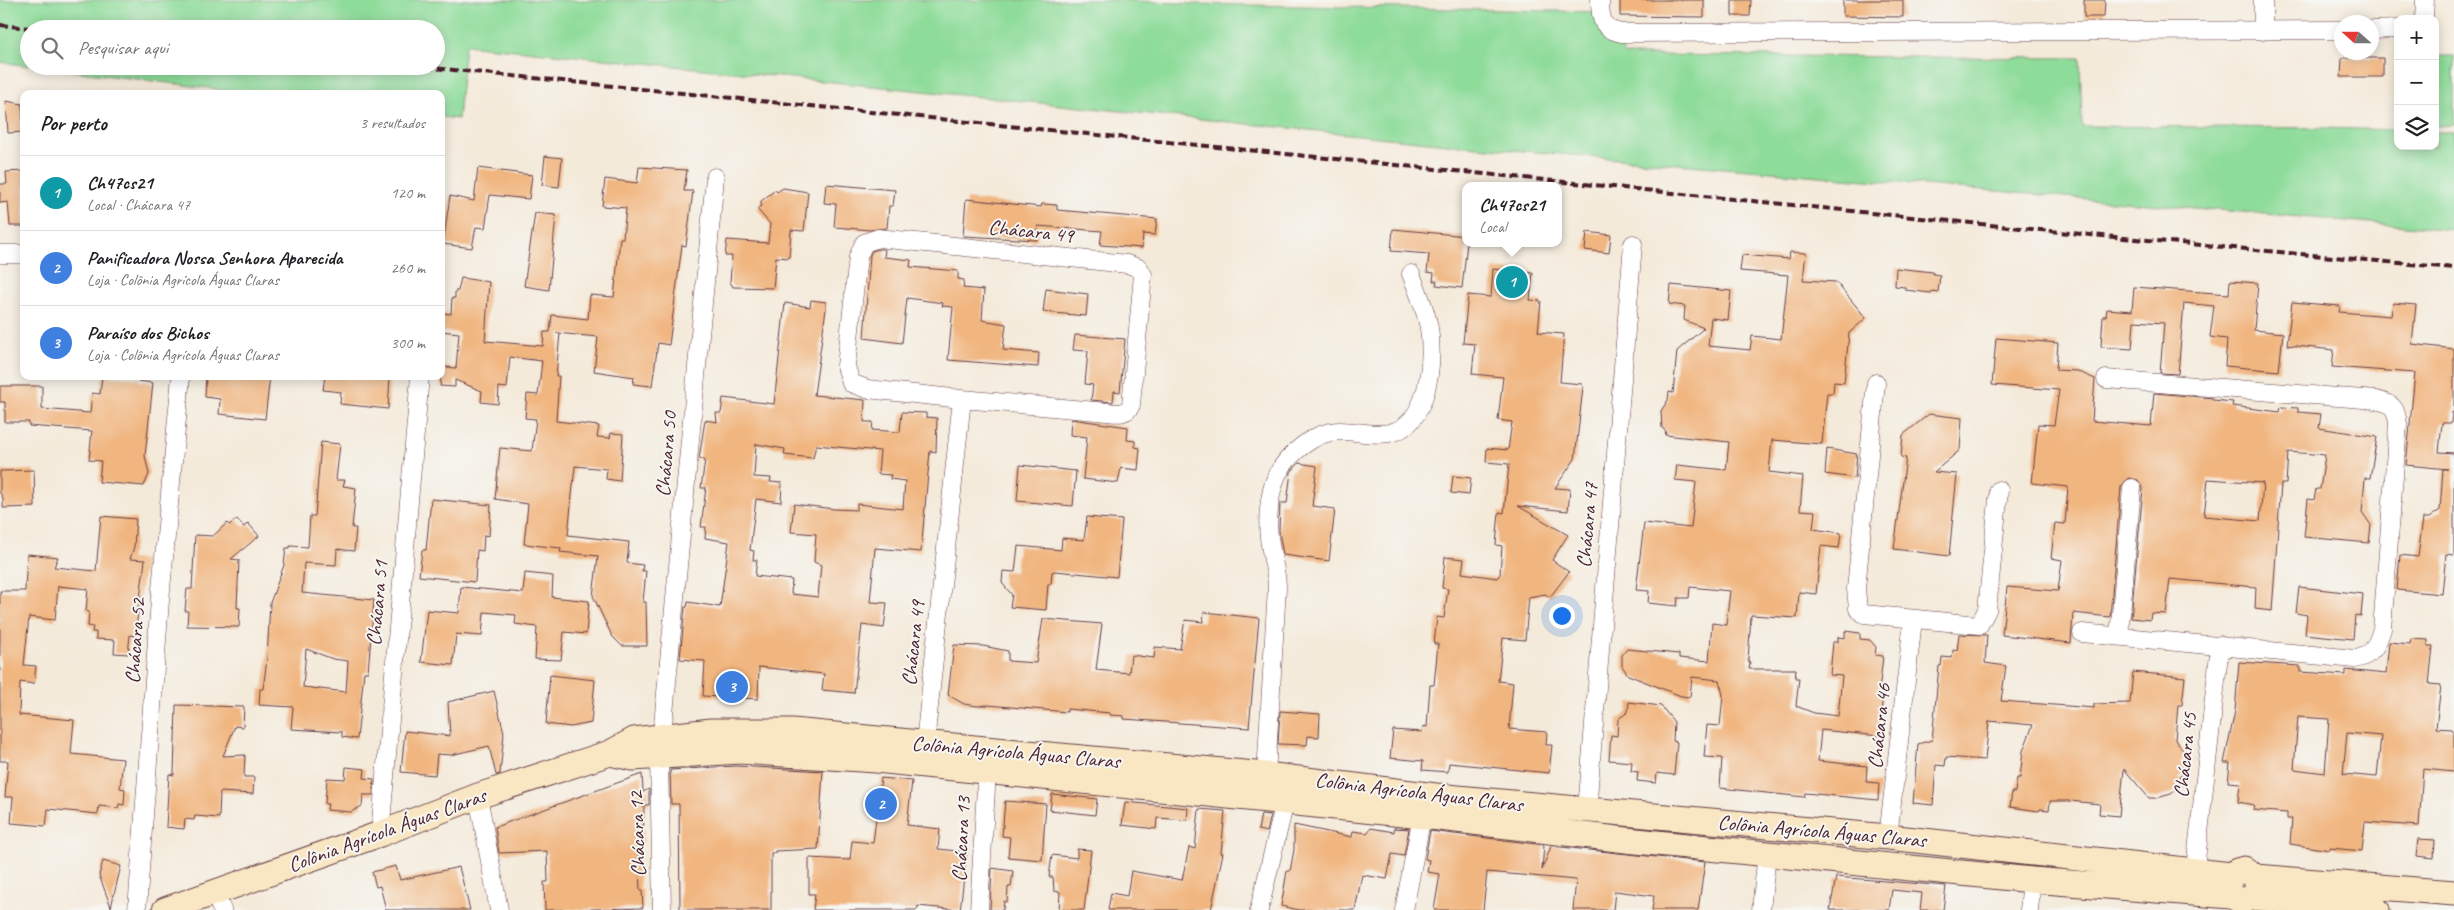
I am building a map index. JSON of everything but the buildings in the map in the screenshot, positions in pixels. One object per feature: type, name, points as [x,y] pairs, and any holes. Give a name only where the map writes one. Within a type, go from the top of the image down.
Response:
[{"type":"main road","name":"Colônia Agrícola Águas Claras","points":[[165,910],[218,901],[478,796],[610,753],[633,758],[660,746],[711,731],[792,731],[925,743],[1330,781],[1436,796],[1888,837],[2196,870],[2290,905],[2377,910]]},
{"type":"main road","name":"Colônia Agrícola Águas Claras","points":[[660,746],[987,770],[1422,816],[1626,840],[2032,880],[2454,893]]},
{"type":"main road","points":[[1285,802],[1294,778]]},
{"type":"main road","points":[[1329,807],[1330,781]]},
{"type":"street","points":[[1600,0],[1603,23],[1607,29],[1622,33],[2334,30]]},
{"type":"street","points":[[2263,0],[2263,31]]},
{"type":"street","points":[[2424,15],[2425,0]]},
{"type":"street","points":[[2379,30],[2394,29]]},
{"type":"street","name":"Chácara 50","points":[[660,746],[715,176]]},
{"type":"street","name":"Chácara 49","points":[[878,238],[1127,264],[1139,268],[1143,275],[1129,410],[1124,412],[1107,412],[962,399],[867,389],[851,383],[846,366],[858,257],[864,243],[878,238]]},
{"type":"street","name":"Chácara 47","points":[[1587,810],[1633,244]]},
{"type":"street","points":[[0,254],[20,254]]},
{"type":"street","points":[[1266,775],[1277,587],[1269,539],[1274,485],[1282,466],[1292,454],[1308,442],[1324,434],[1339,431],[1391,433],[1402,428],[1414,418],[1422,405],[1427,387],[1430,349],[1429,329],[1425,311],[1412,274]]},
{"type":"street","points":[[2082,632],[2355,659],[2365,658],[2372,652],[2382,629],[2398,424],[2396,411],[2388,403],[2376,400],[2106,379]]},
{"type":"street","name":"Chácara 52","points":[[137,910],[160,600],[181,380]]},
{"type":"street","name":"Chácara 51","points":[[380,834],[420,380]]},
{"type":"street","points":[[1876,383],[1856,598],[1858,609],[1864,614],[1972,626],[1979,625],[1984,618],[1999,490]]},
{"type":"street","name":"Chácara 49","points":[[925,743],[962,399]]},
{"type":"street","points":[[2119,636],[2132,488]]},
{"type":"street","name":"Chácara 46","points":[[1888,837],[1913,620]]},
{"type":"street","name":"Chácara 45","points":[[2196,870],[2220,645]]},
{"type":"street","name":"Chácara 12","points":[[660,746],[662,910]]},
{"type":"street","name":"Chácara 13","points":[[980,910],[987,770]]},
{"type":"street","points":[[478,796],[499,910]]},
{"type":"street","points":[[1259,910],[1285,802]]},
{"type":"street","points":[[1404,910],[1422,816]]},
{"type":"street","points":[[1761,910],[1767,853]]},
{"type":"street","points":[[2029,910],[2032,880]]},
{"type":"green space","points":[[0,0],[1123,0],[1192,4],[1606,12],[1625,55],[2080,58],[2082,126],[2394,130],[2394,150],[2439,150],[2439,132],[2454,132],[2454,230],[1477,147],[465,45],[458,119],[445,117],[445,90],[224,90],[105,75],[445,75],[445,20],[20,20],[20,65],[0,62]]},
{"type":"green space","points":[[2439,56],[2454,56],[2454,125],[2439,126]]},
{"type":"railway","points":[[0,25],[20,27]]},
{"type":"railway","points":[[445,69],[2070,233],[2454,268]]},
{"type":"place","name":"Ch47cs21","points":[[1512,282]]},
{"type":"place","name":"Paraíso dos Bichos","points":[[732,687]]},
{"type":"place","name":"Panificadora Nossa Senhora Aparecida","points":[[881,804]]}]
